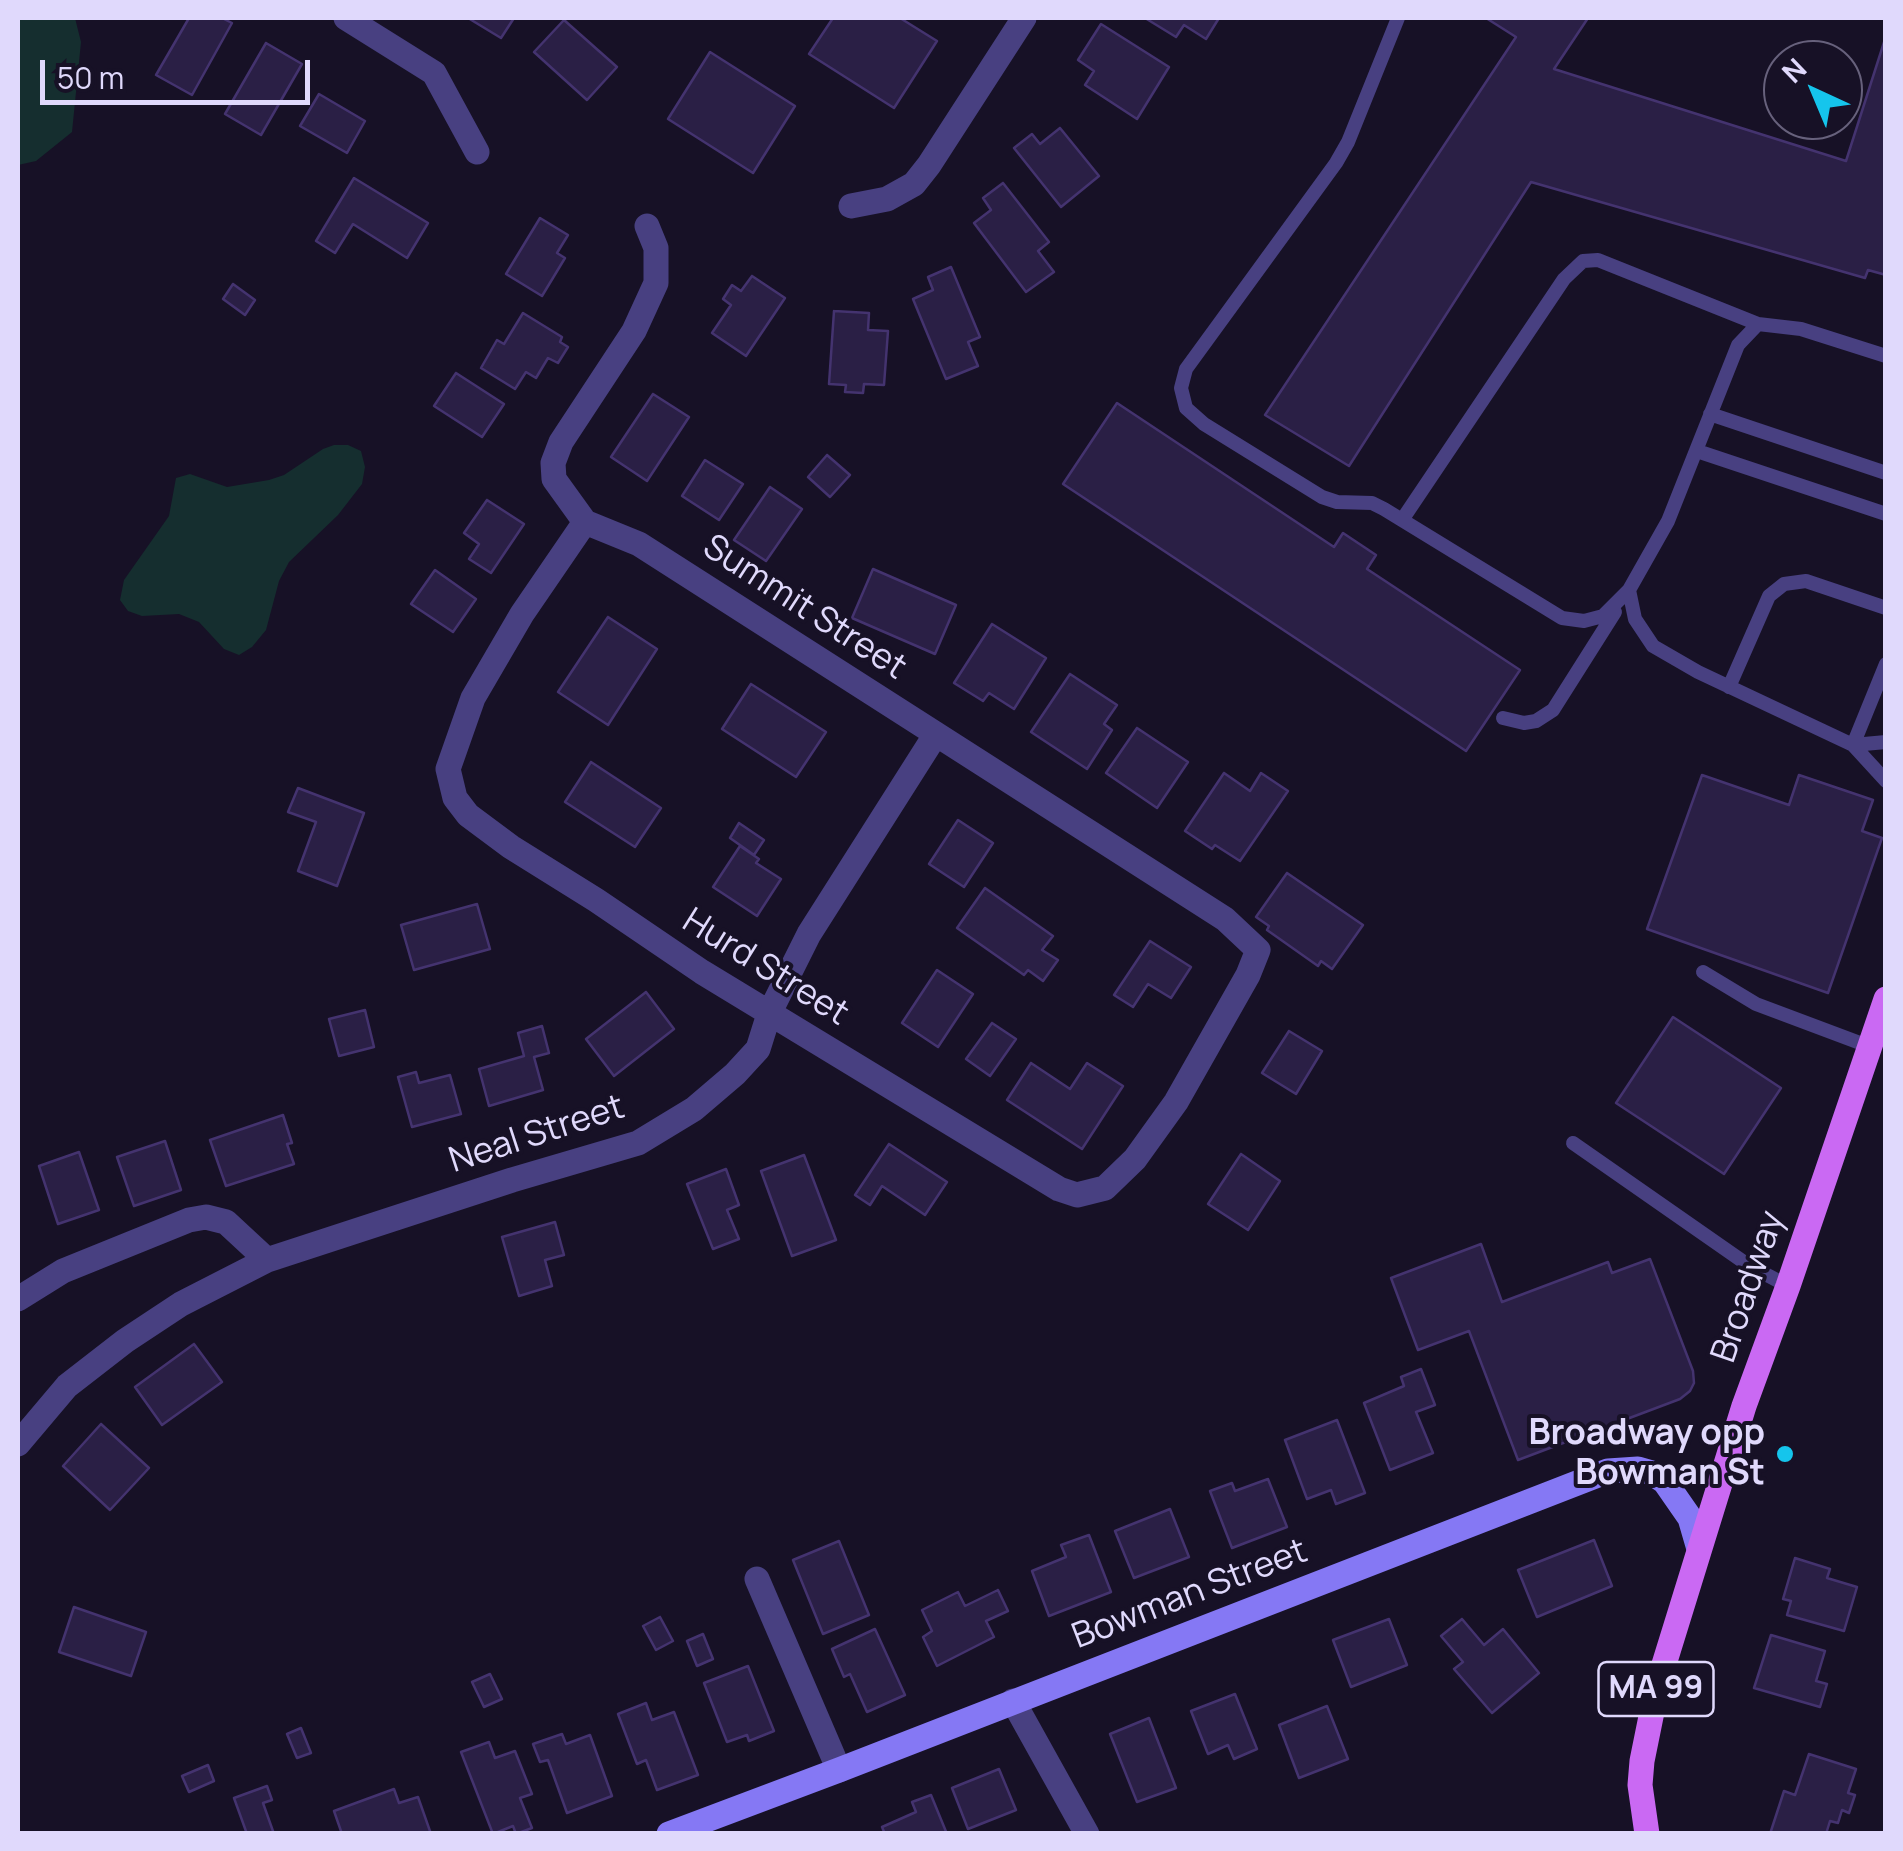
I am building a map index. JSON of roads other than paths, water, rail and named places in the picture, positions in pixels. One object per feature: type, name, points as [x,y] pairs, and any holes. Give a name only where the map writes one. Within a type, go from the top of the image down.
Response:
[{"type":"main road","name":"Broadway","points":[[1647,1834],[1640,1785],[1644,1742],[1657,1687],[1744,1406],[1886,999]]},
{"type":"street","points":[[346,18],[434,73],[477,152]]},
{"type":"street","points":[[852,206],[887,200],[914,184],[1024,18]]},
{"type":"street","points":[[585,522],[554,480],[553,462],[561,442],[634,331],[656,283],[656,248],[647,226]]},
{"type":"street","name":"Summit Street","points":[[585,522],[639,544],[1225,919],[1258,950],[1208,1049],[1135,1159],[1105,1188],[1077,1195]]},
{"type":"street","name":"Hurd Street","points":[[585,522],[522,614],[473,698],[448,768],[454,798],[468,815],[511,848],[769,1014],[1059,1189],[1077,1195]]},
{"type":"street","name":"Neal Street","points":[[18,1444],[67,1386],[124,1342],[181,1304],[266,1260],[638,1143],[694,1109],[758,1049],[769,1014],[808,934],[936,734]]},
{"type":"street","points":[[18,1299],[63,1271],[189,1220],[226,1222],[266,1260]]},
{"type":"street","name":"Bowman Street","points":[[679,1832],[1608,1470],[1638,1469],[1665,1482],[1690,1518],[1699,1548]]},
{"type":"street","points":[[756,1580],[839,1770]]},
{"type":"street","points":[[1013,1702],[1087,1834]]},
{"type":"lane","points":[[1398,18],[1336,163],[1186,369],[1181,388],[1186,408],[1204,424],[1322,497],[1338,502],[1372,503],[1562,618],[1584,621],[1603,616],[1628,590]]},
{"type":"lane","points":[[1402,520],[1564,279],[1582,262],[1598,260],[1758,324],[1801,329],[1886,356]]},
{"type":"lane","points":[[1504,718],[1536,721],[1552,710],[1668,521],[1738,346],[1758,324]]},
{"type":"lane","points":[[1710,414],[1886,473]]},
{"type":"lane","points":[[1698,451],[1886,514]]},
{"type":"lane","points":[[1729,687],[1769,596],[1784,584],[1806,581],[1886,608]]},
{"type":"lane","points":[[1628,590],[1635,619],[1653,646],[1729,687],[1853,745],[1886,781]]},
{"type":"lane","points":[[1853,745],[1886,664]]},
{"type":"lane","points":[[1853,745],[1886,742]]},
{"type":"lane","points":[[1702,972],[1756,1004],[1868,1046]]},
{"type":"lane","points":[[1572,1143],[1748,1265],[1788,1286]]},
{"type":"place","name":"Broadway opp Bowman St","points":[[1785,1454]]}]
